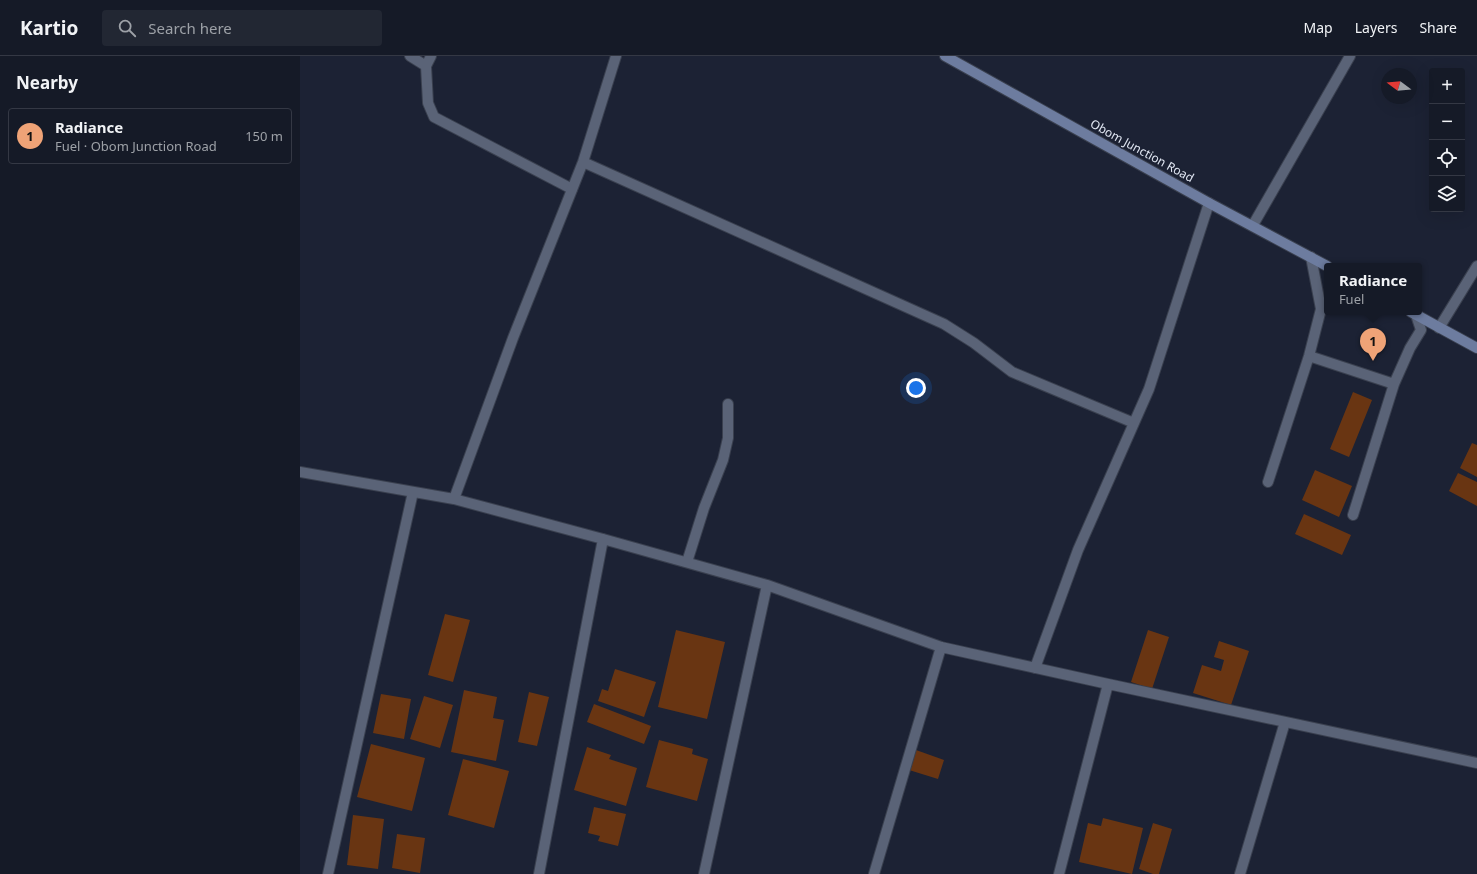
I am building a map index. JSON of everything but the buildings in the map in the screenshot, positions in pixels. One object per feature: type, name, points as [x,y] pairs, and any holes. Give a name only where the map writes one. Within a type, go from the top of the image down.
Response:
[{"type":"main road","name":"Obom Junction Road","points":[[945,56],[1209,203],[1253,225],[1324,264]]},
{"type":"main road","points":[[1416,315],[1477,348]]},
{"type":"street","points":[[410,56],[426,66]]},
{"type":"street","points":[[431,56],[426,66],[428,103],[434,117],[572,189]]},
{"type":"street","points":[[454,499],[513,338],[583,162],[616,56]]},
{"type":"street","points":[[1253,225],[1350,56]]},
{"type":"street","points":[[583,162],[944,324],[974,343],[1012,372],[1134,423]]},
{"type":"street","points":[[1035,668],[1078,550],[1149,388],[1209,203]]},
{"type":"street","points":[[1268,482],[1309,356],[1321,309],[1311,257]]},
{"type":"street","points":[[1439,328],[1477,266]]},
{"type":"street","points":[[1353,515],[1394,384],[1410,348],[1421,330],[1414,315]]},
{"type":"street","points":[[1309,356],[1394,384]]},
{"type":"street","points":[[687,562],[704,508],[723,460],[728,438],[728,404]]},
{"type":"street","points":[[300,472],[454,499],[603,539],[767,585],[940,647],[1477,763]]},
{"type":"street","points":[[328,874],[413,492]]},
{"type":"street","points":[[539,874],[603,539]]},
{"type":"street","points":[[704,874],[767,585]]},
{"type":"street","points":[[874,874],[940,647]]},
{"type":"street","points":[[1059,874],[1108,684]]},
{"type":"street","points":[[1240,874],[1285,722]]},
{"type":"place","name":"Radiance","points":[[1373,361]]}]
